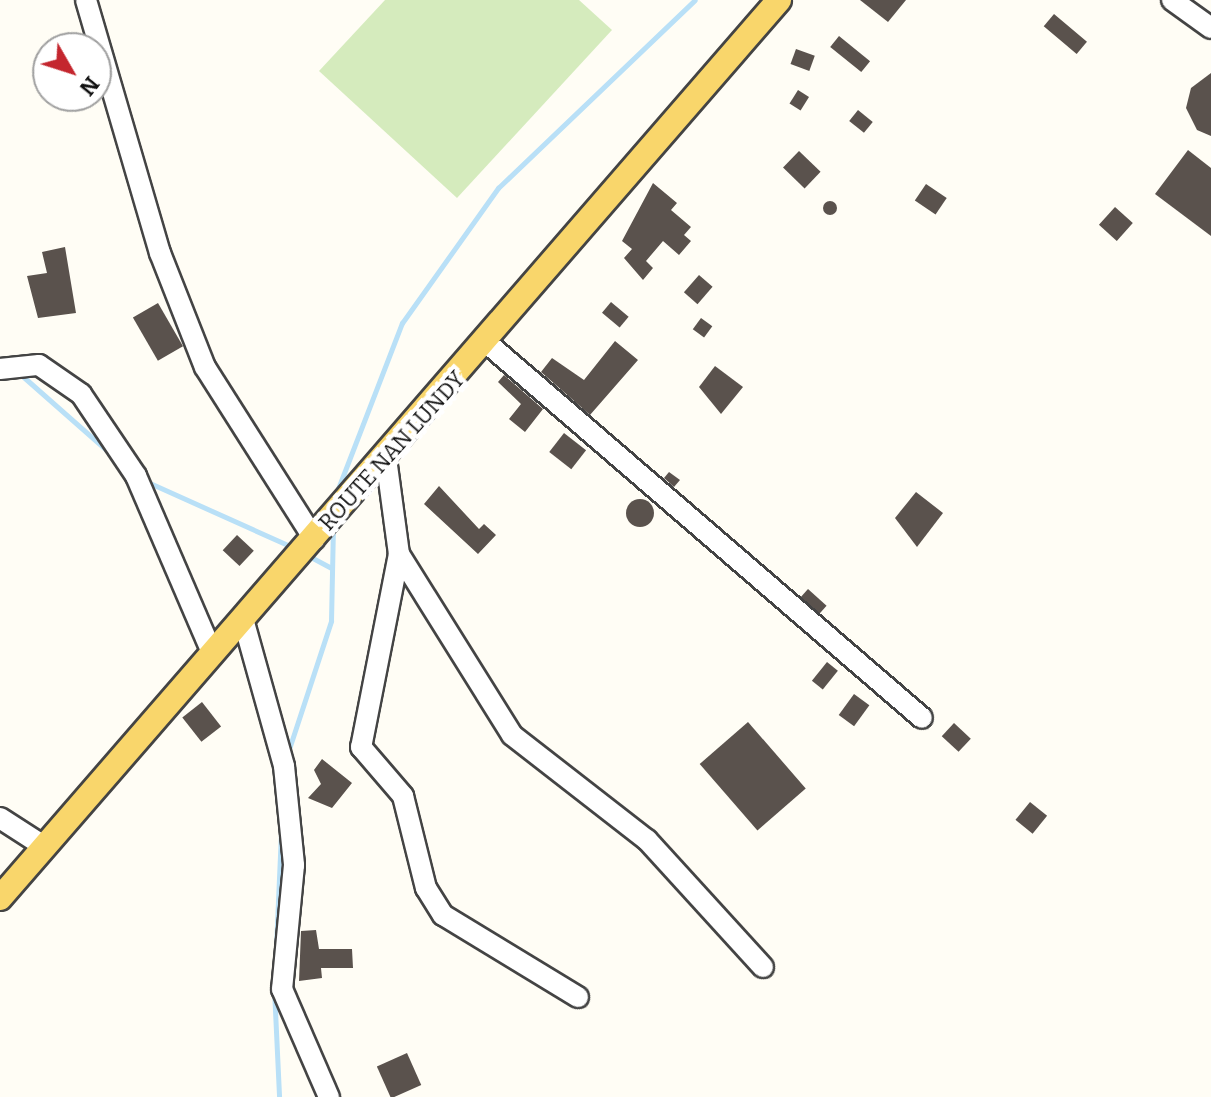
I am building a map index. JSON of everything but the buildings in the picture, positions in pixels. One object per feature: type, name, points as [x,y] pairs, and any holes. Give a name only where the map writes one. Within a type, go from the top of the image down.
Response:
[{"type":"main road","name":"ROUTE NAN LUNDY","points":[[0,898],[211,650],[243,619],[487,343],[779,0]]},
{"type":"street","points":[[1172,0],[1211,28]]},
{"type":"street","points":[[91,3],[160,253],[205,367],[314,539]]},
{"type":"street","points":[[487,343],[922,718]]},
{"type":"street","points":[[0,369],[39,365],[81,394],[136,476],[211,650]]},
{"type":"street","points":[[386,458],[399,554],[361,747],[403,796],[426,888],[443,915],[578,997]]},
{"type":"street","points":[[399,554],[512,735],[647,840],[763,967]]},
{"type":"street","points":[[243,619],[285,780],[294,865],[282,989],[329,1097]]},
{"type":"street","points":[[0,818],[45,847]]},
{"type":"green space","points":[[385,0],[579,0],[612,30],[457,198],[319,71]]},
{"type":"waterway","points":[[334,499],[402,323],[498,188],[695,0]]},
{"type":"waterway","points":[[19,373],[111,454]]},
{"type":"waterway","points":[[143,480],[294,548]]},
{"type":"waterway","points":[[288,752],[331,621],[333,528]]},
{"type":"waterway","points":[[307,555],[331,568]]},
{"type":"waterway","points":[[276,947],[281,833]]},
{"type":"waterway","points":[[274,989],[279,1097]]}]
